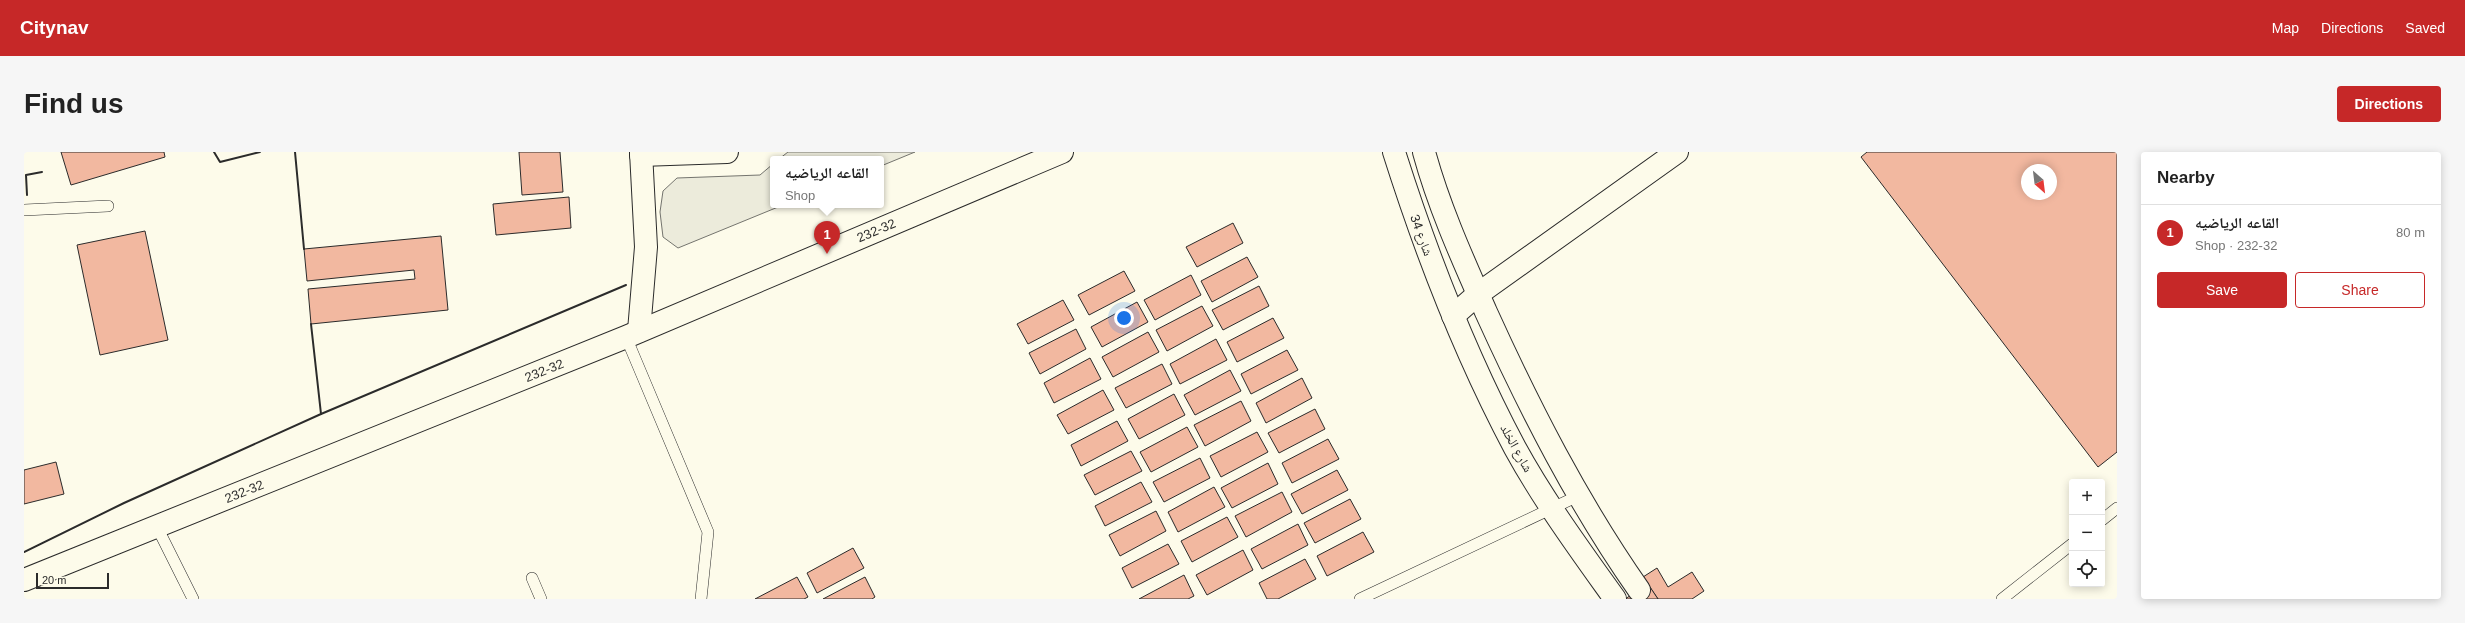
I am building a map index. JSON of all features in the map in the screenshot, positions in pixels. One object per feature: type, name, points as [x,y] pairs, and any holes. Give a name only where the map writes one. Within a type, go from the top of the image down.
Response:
[{"type":"street","points":[[632,334],[646,247],[641,153],[728,152]]},
{"type":"street","name":"232-32","points":[[24,580],[632,334],[1062,152]]},
{"type":"street","name":"شارع 34","points":[[1394,152],[1427,249],[1453,316]]},
{"type":"street","points":[[1424,152],[1440,203],[1478,294],[1536,419],[1604,540],[1639,590]]},
{"type":"street","points":[[1453,316],[1478,294],[1677,152]]},
{"type":"street","name":"شارع الخلد","points":[[1453,316],[1483,383],[1516,448],[1552,510],[1615,599]]},
{"type":"lane","points":[[24,210],[108,206]]},
{"type":"lane","points":[[632,334],[708,532],[701,599]]},
{"type":"lane","points":[[1360,599],[1552,510],[1578,496]]},
{"type":"lane","points":[[2105,518],[2117,508]]},
{"type":"lane","points":[[157,527],[193,599]]},
{"type":"lane","points":[[2002,599],[2069,546]]},
{"type":"lane","points":[[532,578],[542,599]]},
{"type":"shaded area","points":[[788,152],[915,152],[884,165],[884,156],[783,156]]},
{"type":"shaded area","points":[[770,167],[770,208],[776,208],[678,248],[663,237],[660,212],[663,191],[677,178],[760,175]]},
{"type":"building","points":[[61,152],[164,152],[165,157],[71,185]]},
{"type":"building","points":[[519,152],[560,152],[563,192],[522,195]]},
{"type":"building","points":[[1867,152],[2117,152],[2117,452],[2098,467],[1861,157]]},
{"type":"building","points":[[569,197],[571,228],[496,235],[493,204]]},
{"type":"building","points":[[1233,223],[1243,243],[1197,267],[1186,247]]},
{"type":"building","points":[[145,231],[168,340],[100,355],[77,245]]},
{"type":"building","points":[[441,236],[448,310],[311,324],[308,289],[415,279],[414,270],[307,281],[304,249]]},
{"type":"building","points":[[1247,257],[1258,277],[1212,302],[1201,281]]},
{"type":"building","points":[[1124,271],[1135,291],[1089,315],[1078,295]]},
{"type":"building","points":[[1191,275],[1201,295],[1155,320],[1144,300]]},
{"type":"building","points":[[1259,286],[1269,306],[1223,330],[1212,310]]},
{"type":"building","points":[[1063,300],[1074,320],[1028,344],[1017,324]]},
{"type":"building","points":[[1137,302],[1148,322],[1102,347],[1091,327]]},
{"type":"building","points":[[1202,306],[1213,326],[1167,351],[1156,330]]},
{"type":"building","points":[[1273,318],[1284,338],[1237,362],[1227,342]]},
{"type":"building","points":[[1076,329],[1086,349],[1040,374],[1029,353]]},
{"type":"building","points":[[1148,332],[1159,352],[1113,377],[1102,357]]},
{"type":"building","points":[[1216,339],[1227,360],[1180,384],[1170,364]]},
{"type":"building","points":[[1287,350],[1298,370],[1251,394],[1241,374]]},
{"type":"building","points":[[1090,358],[1101,379],[1054,403],[1044,383]]},
{"type":"building","points":[[1162,364],[1172,384],[1126,408],[1115,388]]},
{"type":"building","points":[[1230,370],[1241,391],[1195,415],[1184,395]]},
{"type":"building","points":[[1302,378],[1312,398],[1266,423],[1256,403]]},
{"type":"building","points":[[1103,390],[1114,410],[1068,434],[1057,415]]},
{"type":"building","points":[[1174,394],[1185,415],[1139,439],[1128,419]]},
{"type":"building","points":[[1241,401],[1251,421],[1205,446],[1194,425]]},
{"type":"building","points":[[1315,409],[1325,429],[1279,453],[1268,433]]},
{"type":"building","points":[[1117,421],[1128,441],[1081,466],[1071,445]]},
{"type":"building","points":[[1187,427],[1198,447],[1151,472],[1140,452]]},
{"type":"building","points":[[1257,432],[1268,452],[1221,477],[1210,456]]},
{"type":"building","points":[[1328,439],[1339,459],[1292,483],[1282,463]]},
{"type":"building","points":[[1131,451],[1142,471],[1095,495],[1084,475]]},
{"type":"building","points":[[1200,458],[1210,478],[1164,502],[1153,482]]},
{"type":"building","points":[[56,462],[64,494],[24,504],[24,470]]},
{"type":"building","points":[[1268,463],[1278,484],[1232,508],[1221,488]]},
{"type":"building","points":[[1337,470],[1348,490],[1302,514],[1291,494]]},
{"type":"building","points":[[1141,482],[1152,502],[1105,526],[1095,506]]},
{"type":"building","points":[[1214,487],[1225,507],[1178,532],[1168,512]]},
{"type":"building","points":[[1282,492],[1292,512],[1246,537],[1235,516]]},
{"type":"building","points":[[1350,499],[1361,519],[1315,543],[1304,523]]},
{"type":"building","points":[[1156,511],[1166,531],[1120,556],[1109,535]]},
{"type":"building","points":[[1227,517],[1238,537],[1192,562],[1181,541]]},
{"type":"building","points":[[1298,524],[1308,545],[1262,569],[1251,549]]},
{"type":"building","points":[[1363,532],[1374,552],[1327,576],[1317,556]]},
{"type":"building","points":[[1168,544],[1179,564],[1132,588],[1122,568]]},
{"type":"building","points":[[853,548],[864,568],[817,593],[807,573]]},
{"type":"building","points":[[1243,550],[1253,570],[1207,595],[1196,575]]},
{"type":"building","points":[[1305,559],[1316,579],[1278,599],[1267,599],[1259,583]]},
{"type":"building","points":[[1657,568],[1668,587],[1692,572],[1704,591],[1692,599],[1658,599],[1643,577]]},
{"type":"building","points":[[1184,575],[1194,596],[1188,599],[1139,599]]},
{"type":"building","points":[[797,577],[808,597],[804,599],[755,599]]},
{"type":"building","points":[[865,577],[875,597],[872,599],[823,599]]},
{"type":"building","points":[[1648,584],[1658,599],[1625,599],[1639,590]]},
{"type":"wall","points":[[214,152],[220,162],[260,152]]},
{"type":"wall","points":[[295,152],[304,249]]},
{"type":"wall","points":[[27,195],[26,175],[42,172]]},
{"type":"wall","points":[[24,552],[124,503],[321,414],[626,285]]},
{"type":"wall","points":[[311,324],[321,414]]},
{"type":"place","name":"القاعه الرياضيه","points":[[827,254]]}]
